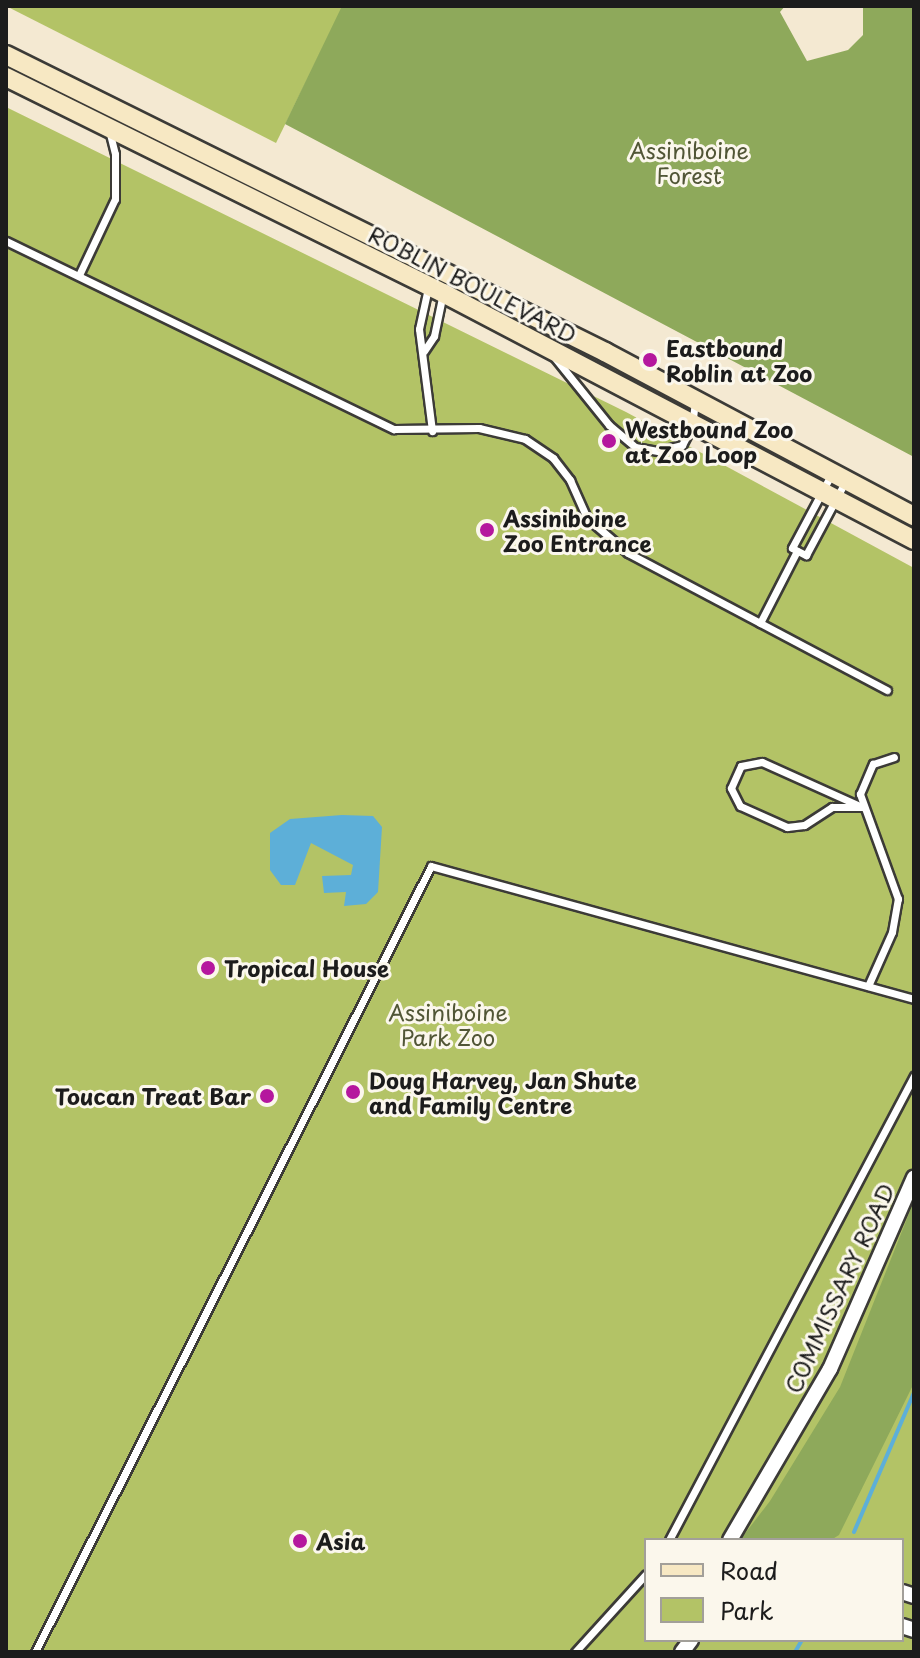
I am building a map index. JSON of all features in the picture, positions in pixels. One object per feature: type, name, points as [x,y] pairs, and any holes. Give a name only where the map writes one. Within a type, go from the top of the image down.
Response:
[{"type":"main road","name":"ROBLIN BOULEVARD","points":[[6,55],[696,399],[914,516]]},
{"type":"main road","name":"ROBLIN BOULEVARD","points":[[6,77],[436,290],[914,540]]},
{"type":"street","name":"COMMISSARY ROAD","points":[[731,1538],[830,1369],[914,1178]]},
{"type":"lane","points":[[79,275],[115,199],[115,154],[108,127]]},
{"type":"lane","points":[[6,241],[386,426],[432,431],[494,430],[542,449],[570,480],[587,518],[628,553],[887,690]]},
{"type":"lane","points":[[432,431],[419,329],[444,272]]},
{"type":"lane","points":[[424,351],[434,336],[436,290],[444,272]]},
{"type":"lane","points":[[548,349],[609,425],[635,447],[672,449],[682,445],[692,426],[696,399]]},
{"type":"lane","points":[[760,623],[795,550],[839,476]]},
{"type":"lane","points":[[795,550],[806,555],[839,476]]},
{"type":"lane","points":[[868,986],[892,932],[898,899],[893,876],[862,807],[863,783],[873,764],[894,757]]},
{"type":"lane","points":[[762,762],[862,807],[832,807],[804,825],[787,827],[740,806],[731,788],[741,766],[762,762]]},
{"type":"lane","points":[[35,1652],[431,866],[914,999]]},
{"type":"lane","points":[[670,1538],[852,1201],[914,1076]]},
{"type":"lane","points":[[575,1652],[644,1576]]},
{"type":"green space","points":[[6,6],[343,6],[276,143]]},
{"type":"green space","name":"Assiniboine Forest","points":[[342,6],[785,6],[780,12],[807,61],[848,50],[863,35],[863,6],[914,6],[914,457],[285,124]]},
{"type":"green space","name":"Assiniboine Park Zoo","points":[[6,107],[626,412],[914,568],[914,1652],[6,1652]]},
{"type":"green space","points":[[914,1201],[914,1383],[839,1535],[834,1538],[742,1538],[770,1501],[840,1387]]},
{"type":"water","points":[[373,816],[382,827],[378,892],[366,904],[344,906],[346,892],[324,893],[322,876],[351,875],[353,865],[311,843],[295,885],[281,885],[270,870],[270,833],[290,819]]},
{"type":"waterway","points":[[854,1532],[914,1393]]},
{"type":"waterway","points":[[795,1652],[801,1642]]},
{"type":"place","name":"Eastbound Roblin at Zoo","points":[[650,360]]},
{"type":"place","name":"Westbound Zoo at Zoo Loop","points":[[609,441]]},
{"type":"place","name":"Assiniboine Zoo Entrance","points":[[487,530]]},
{"type":"place","name":"Tropical House","points":[[208,968]]},
{"type":"place","name":"Doug Harvey, Jan Shute and Family Centre","points":[[353,1092]]},
{"type":"place","name":"Toucan Treat Bar","points":[[267,1096]]},
{"type":"place","name":"Asia","points":[[300,1541]]}]
